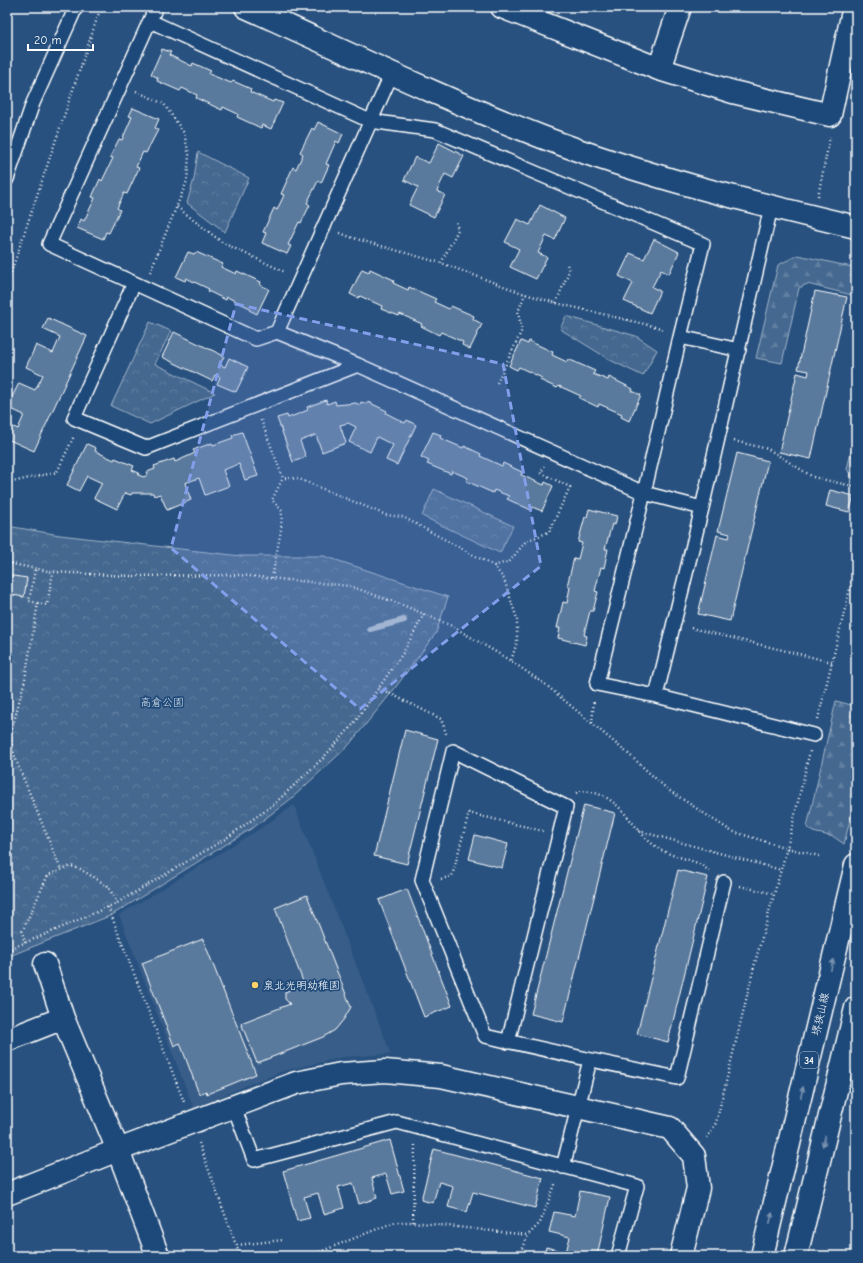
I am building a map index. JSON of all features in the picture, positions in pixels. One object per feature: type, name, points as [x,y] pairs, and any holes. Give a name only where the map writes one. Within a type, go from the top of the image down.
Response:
[{"type":"street","points":[[246,7],[451,100],[543,137],[615,162],[692,186],[856,227]]},
{"type":"street","points":[[502,7],[659,69],[733,92],[830,115],[854,7]]},
{"type":"street","points":[[659,69],[680,7]]},
{"type":"street","name":"堺狭山線","points":[[762,1256],[856,865]]},
{"type":"street","points":[[45,964],[64,1018],[118,1150],[158,1256]]},
{"type":"street","points":[[796,1256],[856,1008]]},
{"type":"street","points":[[7,1040],[64,1018]]},
{"type":"street","points":[[7,1194],[118,1150],[296,1083],[341,1074],[385,1071],[440,1076],[670,1128],[694,1156],[698,1188],[681,1256]]},
{"type":"lane","points":[[7,179],[33,103],[76,7]]},
{"type":"lane","points":[[156,7],[49,244],[256,339],[277,332],[358,365],[644,493],[702,508]]},
{"type":"lane","points":[[150,22],[370,121],[435,130],[703,244],[597,684],[656,696],[814,735]]},
{"type":"lane","points":[[277,332],[392,73]]},
{"type":"lane","points":[[656,696],[702,508],[772,207]]},
{"type":"lane","points":[[139,285],[74,418],[146,448],[358,365]]},
{"type":"lane","points":[[680,335],[739,350]]},
{"type":"lane","points":[[508,1042],[566,806],[453,751],[422,880],[485,1036],[508,1042],[590,1060],[677,1078],[724,882]]},
{"type":"lane","points":[[563,1167],[590,1060]]},
{"type":"lane","points":[[234,1107],[254,1160],[397,1122],[637,1186],[618,1256]]},
{"type":"path","points":[[7,284],[101,7]]},
{"type":"path","points":[[122,84],[164,104],[184,133],[189,155],[188,181],[139,285]]},
{"type":"path","points":[[817,199],[832,127],[830,115]]},
{"type":"path","points":[[177,207],[223,243],[300,279]]},
{"type":"path","points":[[441,263],[458,230],[456,221]]},
{"type":"path","points":[[324,226],[353,238],[441,263],[525,294],[680,335]]},
{"type":"path","points":[[556,303],[569,271],[567,264]]},
{"type":"path","points":[[497,384],[522,330],[518,312],[525,294]]},
{"type":"path","points":[[256,405],[283,478],[272,500],[282,512],[281,530],[272,578]]},
{"type":"path","points":[[7,484],[58,472],[81,421]]},
{"type":"path","points":[[718,437],[768,449],[813,477],[856,487]]},
{"type":"path","points":[[494,566],[510,561],[526,540],[549,532],[570,487],[541,473],[550,451]]},
{"type":"path","points":[[283,478],[299,479],[386,515],[403,517],[494,566],[504,579],[517,619],[517,642],[512,661]]},
{"type":"path","points":[[7,564],[52,572],[130,576],[239,575],[350,586],[452,626],[512,661],[546,685],[667,789],[731,832],[819,856]]},
{"type":"path","points":[[694,1156],[716,1123],[755,966],[787,848],[856,564]]},
{"type":"path","points":[[34,570],[29,601],[47,605],[52,572]]},
{"type":"path","points":[[38,604],[25,678],[11,733],[12,747],[62,870]]},
{"type":"path","points":[[7,950],[117,903],[225,839],[274,805],[323,758],[347,732],[403,653],[424,614]]},
{"type":"path","points":[[674,624],[832,662]]},
{"type":"path","points":[[592,723],[594,696],[597,684]]},
{"type":"path","points":[[379,688],[441,719],[453,751]]},
{"type":"path","points":[[566,806],[571,804],[574,794],[581,791],[598,794],[607,798],[624,812],[638,830],[658,849],[680,858],[694,861],[724,882],[774,894]]},
{"type":"path","points":[[423,883],[452,876],[469,813],[559,835]]},
{"type":"path","points":[[638,830],[781,870]]},
{"type":"path","points":[[25,943],[22,932],[48,875],[71,866],[80,869],[108,886],[117,903]]},
{"type":"path","points":[[108,907],[192,1123],[240,1256]]},
{"type":"path","points":[[412,1222],[416,1127]]},
{"type":"path","points":[[520,1256],[528,1235],[540,1223],[563,1167]]},
{"type":"path","points":[[312,1255],[395,1222],[412,1222],[528,1235]]},
{"type":"path","points":[[237,1245],[283,1240]]},
{"type":"highlighted area","points":[[236,304],[503,364],[541,566],[360,709],[171,548]]},
{"type":"shaded area","name":"泉北光明幼稚園","points":[[294,805],[391,1054],[344,1057],[283,1071],[194,1109],[119,915],[258,830]]},
{"type":"green space","points":[[198,152],[249,178],[225,232],[187,203],[194,179]]},
{"type":"green space","points":[[798,255],[856,268],[856,296],[807,284],[799,288],[782,363],[756,358],[778,265]]},
{"type":"green space","points":[[566,316],[636,336],[657,350],[643,376],[612,361],[560,329]]},
{"type":"green space","points":[[150,322],[171,331],[155,364],[215,393],[150,424],[111,406]]},
{"type":"green space","points":[[856,431],[856,479],[852,478],[847,469]]},
{"type":"green space","points":[[434,489],[513,526],[500,553],[422,516]]},
{"type":"green space","name":"高倉公園","points":[[7,526],[60,535],[241,556],[324,556],[448,597],[436,633],[392,692],[348,746],[292,798],[254,827],[112,915],[7,957]]},
{"type":"green space","points":[[856,683],[856,796],[844,844],[834,837],[813,832],[807,827],[836,701],[851,705]]},
{"type":"building","points":[[162,49],[171,52],[169,55],[192,66],[193,63],[211,71],[209,74],[231,83],[233,81],[251,89],[250,92],[273,102],[274,100],[283,103],[271,129],[262,125],[261,128],[237,117],[238,114],[223,107],[222,110],[196,98],[197,95],[182,88],[180,91],[157,81],[158,78],[151,74]]},
{"type":"building","points":[[133,108],[159,119],[155,128],[158,130],[146,153],[143,152],[136,167],[139,168],[127,194],[124,193],[117,208],[120,210],[109,233],[106,232],[103,239],[77,228],[81,219],[84,221],[95,198],[92,197],[100,179],[102,181],[113,158],[110,157],[119,139],[122,140],[132,117],[129,116]]},
{"type":"building","points":[[318,122],[343,134],[339,143],[336,141],[326,164],[329,165],[321,183],[318,181],[307,203],[310,205],[301,223],[299,222],[288,245],[291,246],[287,254],[262,243],[266,233],[263,232],[274,208],[277,210],[284,195],[281,194],[293,167],[296,169],[303,154],[300,152],[312,128],[314,130]]},
{"type":"building","points":[[439,143],[464,156],[453,178],[445,174],[437,191],[445,195],[434,217],[409,205],[418,187],[404,180],[415,157],[429,163]]},
{"type":"building","points":[[540,205],[565,218],[555,240],[546,236],[538,253],[547,257],[536,279],[510,267],[519,249],[505,242],[517,219],[530,225]]},
{"type":"building","points":[[654,239],[679,252],[669,274],[661,270],[652,287],[660,291],[650,313],[624,301],[633,283],[619,276],[630,253],[644,259]]},
{"type":"building","points":[[188,252],[194,254],[196,252],[223,264],[221,267],[236,274],[237,271],[261,282],[260,285],[269,289],[257,314],[249,310],[250,308],[227,297],[226,300],[208,291],[209,289],[186,278],[185,281],[176,277]]},
{"type":"building","points":[[362,269],[369,272],[370,269],[394,280],[393,283],[408,290],[409,287],[436,299],[434,302],[449,309],[451,306],[474,316],[473,319],[482,324],[470,349],[462,345],[463,342],[441,332],[439,335],[421,326],[422,324],[400,314],[399,316],[381,309],[382,306],[360,296],[358,298],[350,294]]},
{"type":"building","points":[[815,291],[847,297],[811,459],[779,452],[797,373],[808,376],[809,371],[798,369]]},
{"type":"building","points":[[48,318],[87,336],[34,451],[7,439],[7,424],[18,429],[24,415],[7,407],[19,383],[35,390],[43,375],[26,367],[36,345],[53,353],[60,337],[43,329]]},
{"type":"building","points":[[174,332],[224,356],[220,365],[225,367],[229,358],[248,367],[236,392],[217,384],[220,377],[215,375],[212,381],[162,357]]},
{"type":"building","points":[[521,341],[528,344],[529,341],[553,352],[552,355],[567,362],[568,359],[595,371],[593,374],[608,380],[609,377],[633,389],[632,391],[641,395],[629,421],[621,417],[622,414],[599,404],[598,407],[579,398],[581,396],[559,386],[557,388],[540,380],[542,378],[519,367],[517,370],[509,366]]},
{"type":"building","points":[[326,400],[327,404],[335,401],[336,405],[356,403],[360,405],[361,402],[367,404],[368,402],[387,411],[386,413],[405,423],[407,420],[416,425],[397,465],[386,460],[393,445],[377,437],[370,452],[349,442],[356,427],[348,423],[340,425],[346,443],[322,452],[316,435],[300,441],[306,457],[293,462],[277,418],[287,415],[288,418],[308,410],[307,407]]},
{"type":"building","points":[[242,432],[258,476],[245,480],[239,464],[223,470],[229,486],[205,495],[199,478],[185,483],[191,500],[167,510],[160,494],[154,496],[153,493],[132,493],[131,495],[125,493],[117,509],[94,498],[102,483],[87,476],[79,491],[67,485],[87,444],[96,448],[95,451],[114,460],[115,458],[134,466],[132,470],[139,473],[138,475],[144,477],[148,474],[147,472],[155,469],[154,466],[174,459],[175,462],[195,453],[193,450],[212,443],[213,445],[233,438],[232,435]]},
{"type":"building","points":[[433,432],[441,435],[440,438],[463,448],[464,446],[481,454],[480,456],[502,466],[503,463],[522,472],[521,475],[544,485],[545,482],[553,486],[542,511],[532,507],[531,510],[507,499],[509,496],[494,490],[493,493],[466,481],[468,478],[452,471],[451,474],[427,464],[429,461],[421,457]]},
{"type":"building","points":[[737,453],[768,461],[730,621],[698,614],[717,535],[729,538],[730,534],[718,531]]},
{"type":"building","points":[[830,490],[854,496],[849,512],[826,506]]},
{"type":"building","points":[[589,509],[617,516],[615,525],[612,524],[605,549],[608,549],[604,568],[601,567],[595,591],[598,592],[593,611],[590,611],[584,635],[587,636],[585,645],[558,638],[560,628],[557,628],[563,602],[567,603],[570,587],[567,586],[574,558],[578,559],[582,543],[578,542],[585,517],[587,517]]},
{"type":"building","points":[[7,575],[27,578],[24,597],[7,594]]},
{"type":"building","points":[[405,730],[438,739],[407,864],[374,856]]},
{"type":"building","points":[[584,805],[615,813],[563,1022],[531,1014]]},
{"type":"building","points":[[475,835],[508,844],[502,868],[469,859]]},
{"type":"building","points":[[678,870],[708,877],[668,1042],[637,1034]]},
{"type":"building","points":[[407,889],[452,1006],[424,1017],[379,900]]},
{"type":"building","points":[[307,895],[351,1007],[335,1030],[323,1037],[257,1063],[241,1023],[290,1004],[285,999],[285,992],[304,984],[275,908]]},
{"type":"building","points":[[203,939],[256,1074],[207,1094],[206,1091],[199,1094],[180,1043],[174,1046],[142,963]]},
{"type":"building","points":[[390,1140],[404,1191],[392,1194],[386,1174],[372,1178],[377,1198],[359,1204],[353,1183],[338,1187],[344,1208],[324,1214],[318,1193],[304,1197],[310,1218],[297,1221],[283,1171]]},
{"type":"building","points":[[434,1149],[543,1178],[535,1208],[473,1192],[467,1212],[448,1207],[453,1186],[439,1182],[433,1203],[421,1200]]},
{"type":"building","points":[[580,1191],[610,1197],[597,1256],[544,1256],[546,1247],[566,1252],[570,1237],[549,1232],[554,1212],[575,1216]]},
{"type":"waterway","points":[[370,629],[404,620]]},
{"type":"place","name":"泉北光明幼稚園","points":[[255,985]]}]
